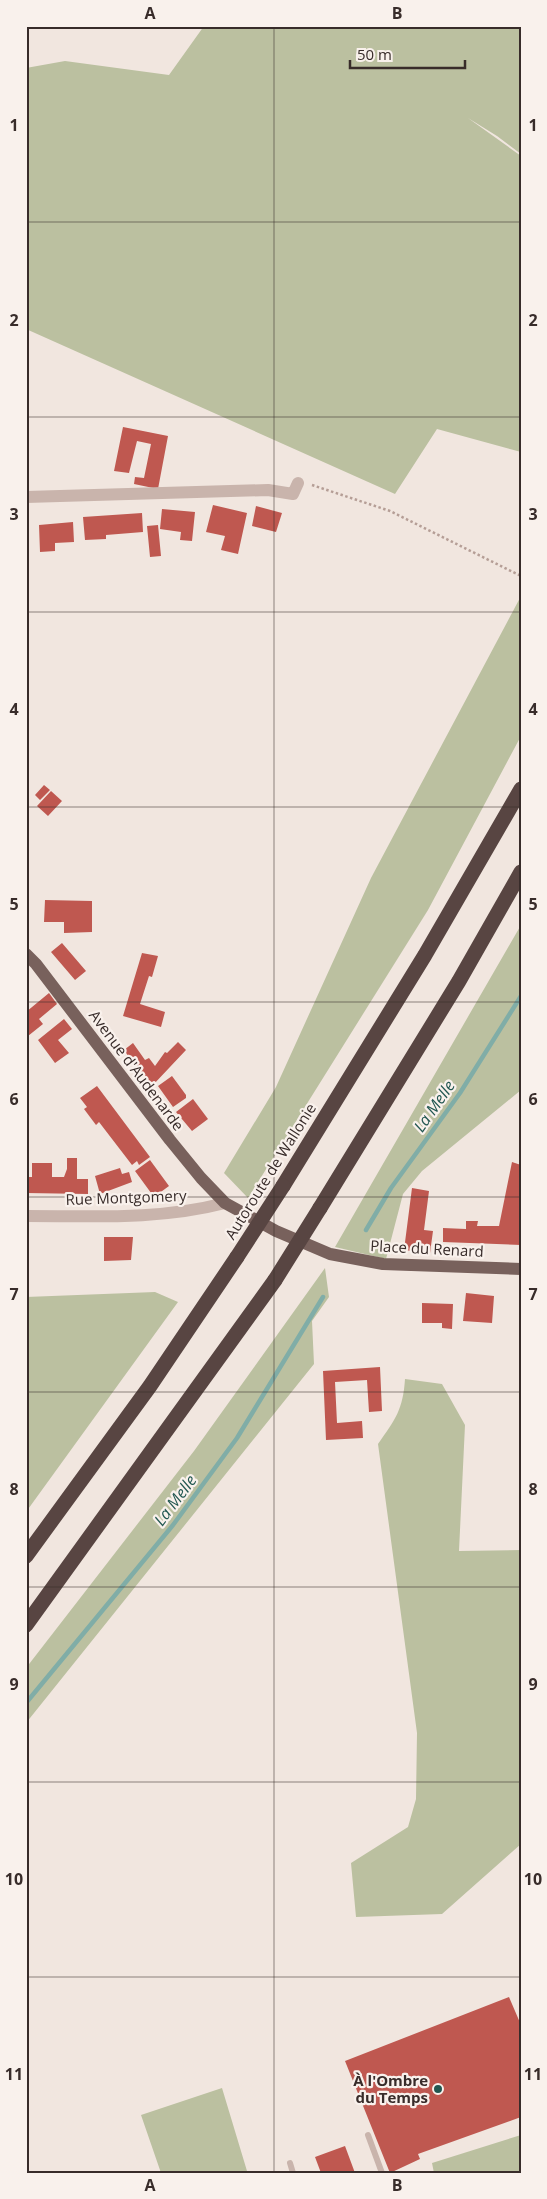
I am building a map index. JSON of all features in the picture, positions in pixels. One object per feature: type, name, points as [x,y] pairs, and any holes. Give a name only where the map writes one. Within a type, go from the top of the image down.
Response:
[{"type":"highway","name":"Autoroute de Wallonie","points":[[26,1556],[150,1386],[237,1257],[425,955],[521,789]]},
{"type":"highway","points":[[26,1625],[275,1280],[459,981],[521,872]]},
{"type":"main road","name":"Avenue d'Audenarde","points":[[26,954],[36,964],[170,1140],[201,1178],[225,1203]]},
{"type":"main road","name":"Place du Renard","points":[[225,1203],[276,1231],[330,1254],[383,1264],[521,1269]]},
{"type":"street","points":[[26,496],[268,490],[293,494],[298,483]]},
{"type":"street","name":"Rue Montgomery","points":[[26,1216],[158,1215],[194,1211],[225,1203]]},
{"type":"lane","points":[[368,2135],[382,2173]]},
{"type":"lane","points":[[290,2163],[293,2173]]},
{"type":"path","points":[[298,483],[310,485],[390,511],[521,576]]},
{"type":"green space","points":[[204,26],[521,26],[521,154],[468,118],[521,156],[521,452],[437,429],[395,494],[26,329],[26,68],[65,61],[169,75]]},
{"type":"green space","points":[[521,596],[521,736],[428,910],[248,1198],[224,1173],[276,1087],[371,878]]},
{"type":"green space","points":[[521,925],[521,1090],[422,1171],[403,1194],[386,1259],[335,1247]]},
{"type":"green space","points":[[325,1268],[329,1297],[312,1321],[314,1364],[26,1723],[26,1668],[194,1451]]},
{"type":"green space","points":[[155,1292],[178,1302],[26,1512],[26,1297]]},
{"type":"green space","points":[[405,1379],[442,1384],[465,1425],[459,1551],[521,1550],[521,1844],[442,1914],[356,1917],[351,1863],[408,1827],[416,1799],[417,1733],[378,1444],[400,1407]]},
{"type":"green space","points":[[222,2088],[247,2171],[240,2173],[161,2173],[141,2115]]},
{"type":"green space","points":[[521,2135],[521,2173],[434,2173],[432,2163]]},
{"type":"building","points":[[123,427],[168,436],[158,489],[134,484],[135,477],[144,478],[151,444],[137,441],[129,473],[114,471]]},
{"type":"building","points":[[213,505],[247,513],[238,554],[221,550],[225,536],[206,532]]},
{"type":"building","points":[[256,506],[282,513],[276,532],[252,526]]},
{"type":"building","points":[[162,509],[195,512],[192,541],[180,540],[181,532],[160,529]]},
{"type":"building","points":[[142,513],[143,532],[106,535],[106,539],[85,540],[83,517]]},
{"type":"building","points":[[73,522],[74,542],[55,543],[55,551],[40,552],[39,525]]},
{"type":"building","points":[[158,525],[161,556],[150,557],[147,526]]},
{"type":"building","points":[[44,785],[50,790],[40,800],[35,795]]},
{"type":"building","points":[[51,791],[62,801],[48,816],[37,806]]},
{"type":"building","points":[[45,900],[92,901],[92,932],[64,933],[64,922],[44,922]]},
{"type":"building","points":[[62,943],[86,971],[75,980],[51,952]]},
{"type":"building","points":[[142,953],[158,956],[152,977],[149,976],[140,1004],[165,1012],[161,1027],[123,1016]]},
{"type":"building","points":[[49,993],[57,1004],[39,1019],[43,1024],[28,1036],[26,1033],[26,1012]]},
{"type":"building","points":[[64,1019],[72,1029],[58,1040],[69,1053],[55,1063],[38,1040]]},
{"type":"building","points":[[178,1042],[186,1050],[153,1085],[144,1078],[124,1050],[133,1043],[145,1060],[149,1058],[155,1066],[165,1052],[167,1053]]},
{"type":"building","points":[[172,1076],[186,1095],[186,1098],[173,1107],[158,1086]]},
{"type":"building","points":[[97,1086],[150,1157],[139,1165],[137,1161],[132,1165],[99,1122],[96,1125],[84,1109],[87,1107],[80,1098]]},
{"type":"building","points":[[193,1099],[208,1119],[192,1131],[176,1112]]},
{"type":"building","points":[[67,1158],[77,1158],[77,1179],[88,1179],[88,1194],[26,1193],[26,1177],[32,1177],[32,1163],[52,1163],[52,1177],[64,1177],[67,1169]]},
{"type":"building","points":[[150,1160],[169,1186],[154,1197],[135,1171]]},
{"type":"building","points":[[512,1162],[521,1165],[521,1211],[519,1223],[521,1223],[521,1245],[443,1242],[443,1228],[466,1229],[466,1221],[478,1221],[477,1226],[499,1226]]},
{"type":"building","points":[[120,1168],[122,1174],[129,1172],[132,1182],[100,1194],[95,1176]]},
{"type":"building","points":[[412,1188],[429,1191],[424,1230],[433,1231],[430,1253],[404,1250]]},
{"type":"building","points":[[104,1237],[133,1237],[131,1260],[104,1261]]},
{"type":"building","points":[[466,1293],[494,1296],[492,1323],[463,1321]]},
{"type":"building","points":[[422,1303],[453,1304],[452,1329],[442,1328],[442,1323],[422,1323]]},
{"type":"building","points":[[380,1367],[382,1411],[369,1412],[367,1380],[335,1382],[337,1423],[362,1421],[363,1438],[326,1440],[323,1371]]},
{"type":"building","name":"À l'Ombre du Temps","points":[[509,1997],[521,2025],[521,2117],[418,2154],[420,2159],[390,2173],[345,2061]]},
{"type":"building","points":[[345,2146],[355,2173],[321,2173],[315,2157]]},
{"type":"waterway","name":"La Melle","points":[[366,1230],[391,1188],[460,1093],[521,996]]},
{"type":"waterway","name":"La Melle","points":[[26,1703],[173,1525],[237,1438],[323,1297]]},
{"type":"place","name":"À l'Ombre du Temps","points":[[438,2089]]}]
